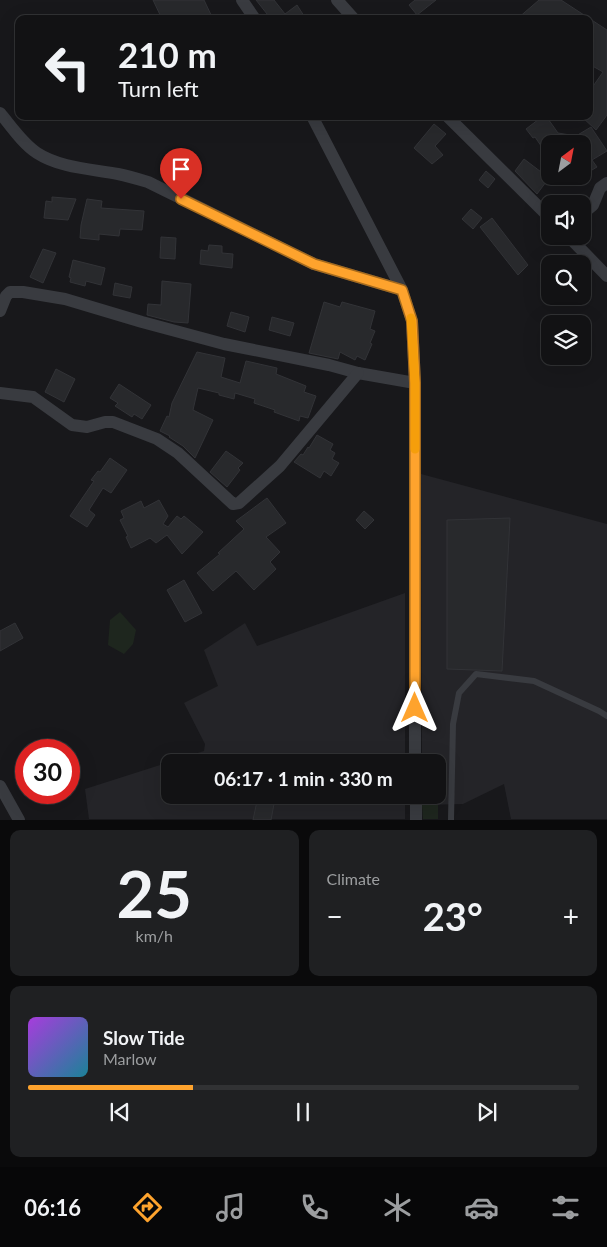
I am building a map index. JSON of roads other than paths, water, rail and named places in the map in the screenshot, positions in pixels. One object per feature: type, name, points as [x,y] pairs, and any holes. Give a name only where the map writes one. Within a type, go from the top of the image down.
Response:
[{"type":"street","points":[[242,0],[252,15]]},
{"type":"street","points":[[337,0],[350,15]]},
{"type":"street","points":[[0,113],[36,152],[54,160],[85,169],[120,174],[148,182],[314,264],[402,290]]},
{"type":"street","points":[[314,120],[402,290],[412,321],[415,383],[415,754]]},
{"type":"street","points":[[452,120],[541,209]]},
{"type":"street","points":[[591,207],[594,205],[600,188],[607,183]]},
{"type":"street","points":[[577,245],[607,276]]},
{"type":"street","points":[[0,311],[6,296],[5,291],[65,299],[224,344],[329,365],[358,373],[415,383]]},
{"type":"street","points":[[0,393],[33,398],[72,425],[87,428],[105,422],[113,422],[157,439],[178,453],[234,504],[239,503],[280,466],[358,373]]},
{"type":"street","points":[[0,786],[19,820]]},
{"type":"street","points":[[416,804],[416,820]]},
{"type":"lane","points":[[450,820],[453,724],[459,693],[476,674],[534,681],[607,716]]}]
